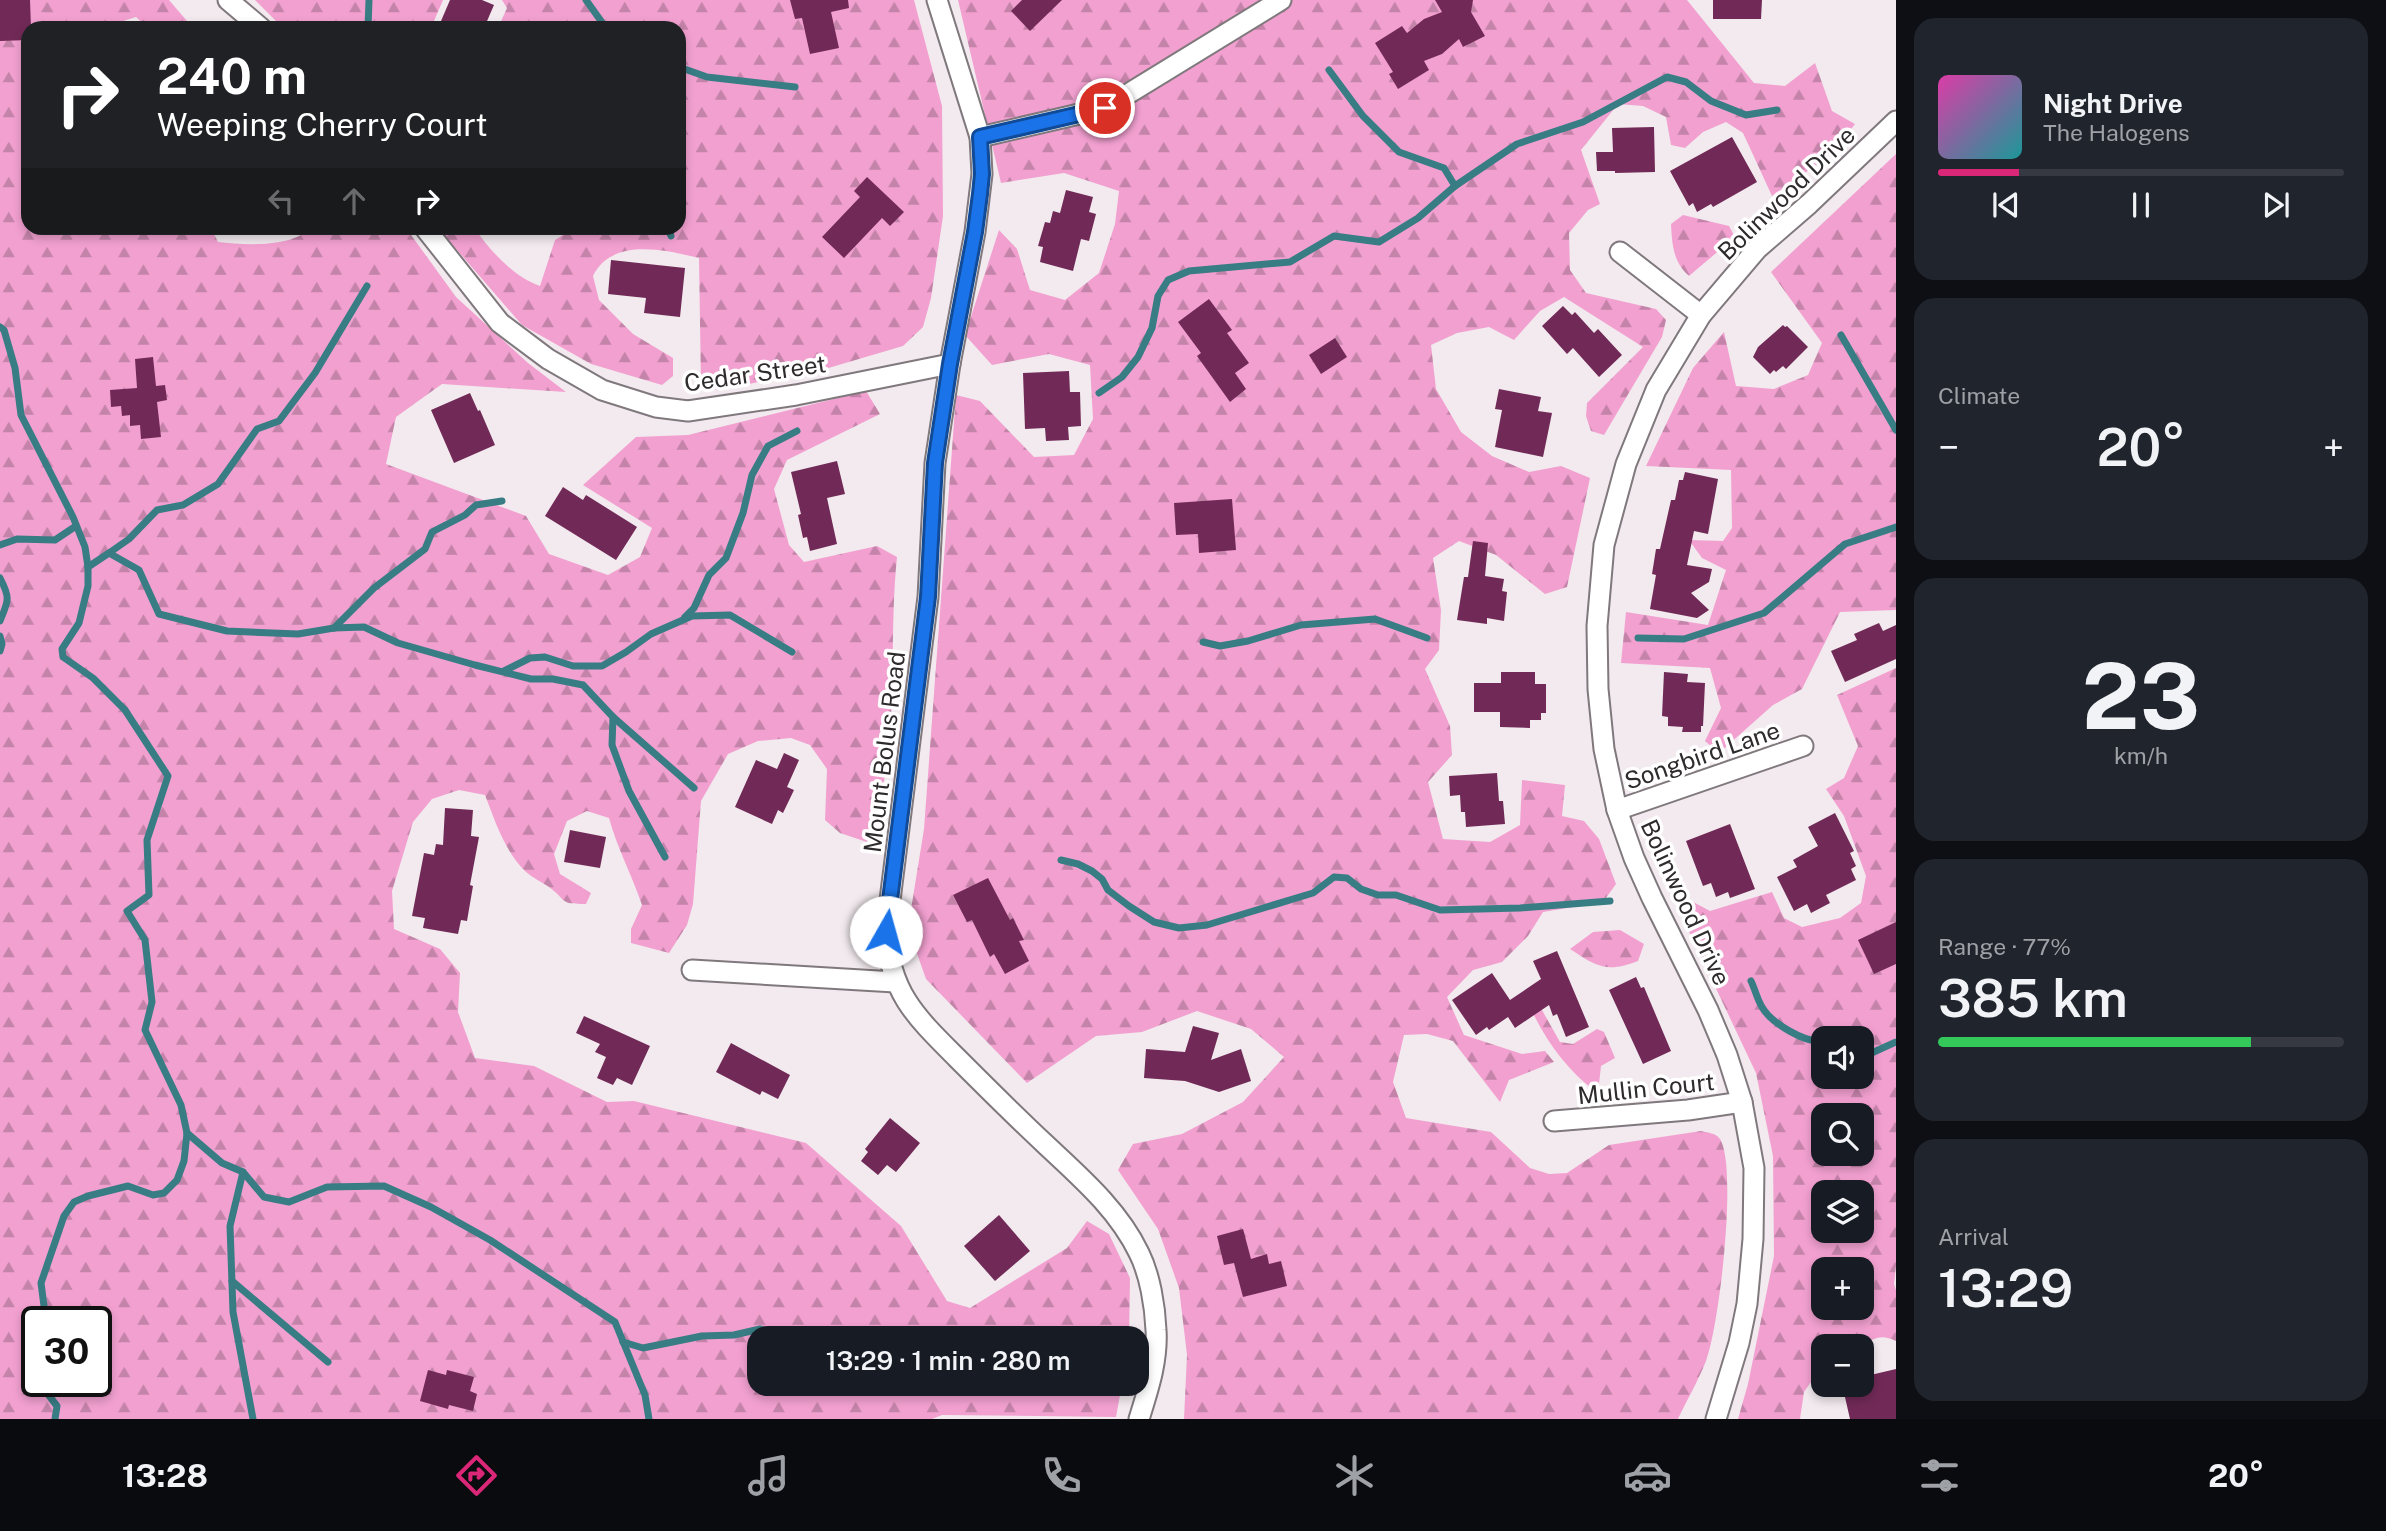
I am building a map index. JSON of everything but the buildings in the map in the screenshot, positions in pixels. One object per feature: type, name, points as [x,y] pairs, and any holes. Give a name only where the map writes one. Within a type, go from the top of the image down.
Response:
[{"type":"street","points":[[228,0],[253,21]]},
{"type":"street","name":"Mount Bolus Road","points":[[937,0],[980,137],[982,174],[975,232],[950,364],[935,463],[928,597],[886,932],[888,957],[895,982],[915,1013],[940,1041],[1090,1186],[1121,1223],[1139,1253],[1151,1293],[1156,1331],[1153,1371],[1139,1419]]},
{"type":"street","points":[[980,137],[1105,108],[1281,0]]},
{"type":"street","name":"Bolinwood Drive","points":[[1716,1419],[1739,1343],[1747,1304],[1753,1239],[1754,1168],[1742,1102],[1723,1043],[1652,898],[1617,810],[1604,749],[1598,689],[1597,626],[1604,545],[1626,464],[1656,390],[1701,315],[1757,249],[1858,159],[1896,121]]},
{"type":"street","name":"Cedar Street","points":[[431,235],[500,323],[548,359],[602,390],[656,407],[688,411],[796,396],[950,364]]},
{"type":"street","points":[[1620,252],[1701,315]]},
{"type":"street","name":"Songbird Lane","points":[[1617,810],[1802,746]]},
{"type":"street","points":[[692,971],[895,982]]},
{"type":"street","name":"Mullin Court","points":[[1554,1121],[1688,1110],[1742,1102]]},
{"type":"green space","points":[[0,0],[169,0],[187,21],[140,21],[136,17],[123,21],[21,21],[21,235],[214,235],[218,242],[267,244],[300,235],[411,235],[456,297],[528,363],[566,392],[442,384],[396,417],[386,464],[526,516],[549,554],[608,575],[640,557],[652,528],[583,485],[636,437],[688,435],[866,391],[880,414],[787,460],[774,489],[789,545],[804,562],[877,546],[897,557],[890,737],[878,808],[867,842],[840,833],[825,820],[827,769],[810,745],[791,738],[758,741],[728,754],[701,801],[693,904],[687,925],[669,953],[631,943],[631,929],[642,905],[609,818],[587,811],[567,821],[554,854],[560,874],[591,893],[586,904],[571,903],[564,901],[519,864],[501,836],[485,795],[459,790],[432,799],[413,822],[392,891],[394,929],[440,949],[460,973],[458,1012],[475,1058],[534,1066],[607,1102],[634,1101],[806,1143],[901,1226],[947,1301],[970,1308],[1067,1248],[1087,1221],[1109,1234],[1130,1278],[1129,1326],[747,1326],[747,1396],[1120,1396],[1116,1417],[942,1415],[932,1419],[0,1419]]},
{"type":"green space","points":[[255,0],[443,0],[434,21],[276,21]]},
{"type":"green space","points":[[502,0],[914,0],[942,106],[943,216],[931,298],[923,327],[903,346],[825,369],[718,390],[701,386],[699,258],[640,249],[613,256],[602,264],[593,276],[599,300],[633,334],[673,358],[673,376],[662,385],[591,364],[522,325],[444,235],[480,235],[511,269],[540,286],[555,240],[563,235],[686,235],[686,21],[501,21],[507,8]]},
{"type":"green space","points":[[958,0],[1687,0],[1754,83],[1785,86],[1815,63],[1832,111],[1855,124],[1832,154],[1772,196],[1743,133],[1726,122],[1703,132],[1685,148],[1671,145],[1666,117],[1643,106],[1618,104],[1581,150],[1600,204],[1588,210],[1569,233],[1570,270],[1586,293],[1656,309],[1666,320],[1662,337],[1604,435],[1591,431],[1586,416],[1587,403],[1643,347],[1564,297],[1540,311],[1514,340],[1489,327],[1457,333],[1431,345],[1436,389],[1461,432],[1492,456],[1529,472],[1561,466],[1590,478],[1567,587],[1545,594],[1496,555],[1459,541],[1433,558],[1441,610],[1439,650],[1425,669],[1450,726],[1452,755],[1428,782],[1443,839],[1490,842],[1520,825],[1522,780],[1565,785],[1562,816],[1584,821],[1599,839],[1616,884],[1603,902],[1543,912],[1528,936],[1502,962],[1473,970],[1447,997],[1464,1035],[1522,1054],[1545,1051],[1554,1062],[1509,1080],[1500,1102],[1453,1041],[1427,1034],[1404,1035],[1393,1082],[1406,1118],[1491,1132],[1530,1168],[1549,1174],[1567,1173],[1609,1145],[1701,1131],[1720,1139],[1725,1155],[1727,1181],[1721,1283],[1706,1361],[1678,1419],[1184,1419],[1187,1355],[1179,1288],[1158,1229],[1118,1170],[1133,1144],[1182,1134],[1243,1102],[1284,1057],[1251,1029],[1197,1011],[1142,1032],[1096,1036],[1027,1083],[926,979],[908,928],[924,829],[956,395],[980,401],[1034,457],[1074,455],[1093,419],[1090,365],[1049,354],[992,365],[965,335],[999,230],[1017,249],[1030,290],[1065,300],[1099,273],[1115,224],[1119,191],[1064,173],[1001,183]]},
{"type":"green space","points":[[1896,154],[1896,610],[1840,612],[1802,689],[1773,705],[1719,753],[1705,741],[1721,708],[1710,668],[1621,663],[1626,612],[1708,625],[1726,570],[1702,558],[1689,540],[1723,541],[1732,528],[1731,470],[1646,466],[1693,368],[1724,332],[1736,386],[1774,389],[1808,375],[1822,343],[1771,272]]},
{"type":"green space","points":[[1683,215],[1729,226],[1735,237],[1689,276],[1677,259],[1672,239],[1671,224]]},
{"type":"green space","points":[[1896,668],[1896,1341],[1885,1337],[1874,1339],[1874,1334],[1811,1334],[1811,1382],[1804,1392],[1800,1419],[1738,1419],[1748,1384],[1774,1256],[1773,1156],[1756,1073],[1685,923],[1682,896],[1710,911],[1772,892],[1784,918],[1802,927],[1840,918],[1861,903],[1866,876],[1844,816],[1826,789],[1844,778],[1858,746],[1837,695]]},
{"type":"green space","points":[[1620,930],[1644,944],[1638,961],[1618,967],[1602,966],[1570,949],[1593,932]]},
{"type":"green space","points":[[1538,1003],[1560,1042],[1573,1044],[1597,1029],[1604,1032],[1615,1058],[1601,1066],[1598,1093],[1577,1076],[1551,1044],[1531,1009]]},
{"type":"waterway","points":[[368,21],[369,0]]},
{"type":"waterway","points":[[586,0],[601,21]]},
{"type":"waterway","points":[[686,70],[707,77],[795,87]]},
{"type":"waterway","points":[[1329,70],[1363,116],[1399,152],[1444,168],[1455,186]]},
{"type":"waterway","points":[[1099,393],[1122,377],[1138,357],[1152,328],[1158,296],[1168,280],[1189,271],[1290,262],[1334,236],[1379,242],[1418,218],[1455,186],[1517,144],[1583,122],[1667,77],[1686,82],[1711,101],[1746,115],[1777,110]]},
{"type":"waterway","points":[[109,553],[129,539],[157,510],[183,505],[218,484],[257,429],[279,421],[315,373],[367,286]]},
{"type":"waterway","points":[[0,327],[4,330],[15,368],[21,415],[73,517],[85,547],[88,586],[79,623],[62,649],[63,657],[93,678],[125,710],[168,776],[147,840],[149,895],[127,911],[145,940],[152,1002],[145,1030],[181,1105],[187,1133],[184,1161],[177,1180],[164,1193],[153,1195],[128,1186],[74,1202],[64,1216],[41,1283],[44,1306]]},
{"type":"waterway","points":[[1841,335],[1896,430]]},
{"type":"waterway","points":[[685,617],[694,608],[709,575],[726,558],[743,513],[752,475],[768,446],[797,431]]},
{"type":"waterway","points":[[334,628],[374,588],[425,549],[432,532],[465,515],[476,505],[502,501]]},
{"type":"waterway","points":[[0,545],[17,539],[55,540],[76,526]]},
{"type":"waterway","points":[[1638,638],[1684,639],[1764,613],[1845,544],[1896,527]]},
{"type":"waterway","points":[[88,567],[109,553],[139,570],[159,614],[227,631],[298,634],[334,628],[364,627],[398,643],[475,665],[531,679],[553,679],[583,685],[613,717],[612,745],[629,791],[665,857]]},
{"type":"waterway","points":[[0,578],[7,600],[0,621]]},
{"type":"waterway","points":[[504,671],[530,658],[545,657],[573,666],[602,666],[651,634],[692,616],[730,615],[792,652]]},
{"type":"waterway","points":[[1203,642],[1220,646],[1248,641],[1301,625],[1375,619],[1427,638]]},
{"type":"waterway","points":[[0,636],[0,651]]},
{"type":"waterway","points":[[613,717],[694,788]]},
{"type":"waterway","points":[[1061,860],[1092,871],[1102,879],[1108,890],[1154,922],[1179,928],[1207,925],[1313,893],[1334,877],[1347,878],[1361,889],[1378,895],[1396,895],[1440,910],[1520,908],[1610,901]]},
{"type":"waterway","points":[[1751,981],[1762,1007],[1773,1019],[1799,1036],[1811,1040]]},
{"type":"waterway","points":[[1874,1052],[1896,1042]]},
{"type":"waterway","points":[[187,1133],[222,1163],[243,1172],[264,1197],[289,1202],[327,1187],[384,1186],[431,1207],[490,1240],[615,1322],[645,1395],[649,1419]]},
{"type":"waterway","points":[[243,1172],[230,1226],[233,1312],[253,1419]]},
{"type":"waterway","points":[[232,1281],[328,1362]]},
{"type":"waterway","points":[[623,1342],[643,1348],[702,1336],[747,1332]]},
{"type":"waterway","points":[[50,1397],[57,1406],[55,1419]]},
{"type":"route","points":[[886,932],[928,597],[935,463],[980,194],[980,137],[1105,108]]}]
